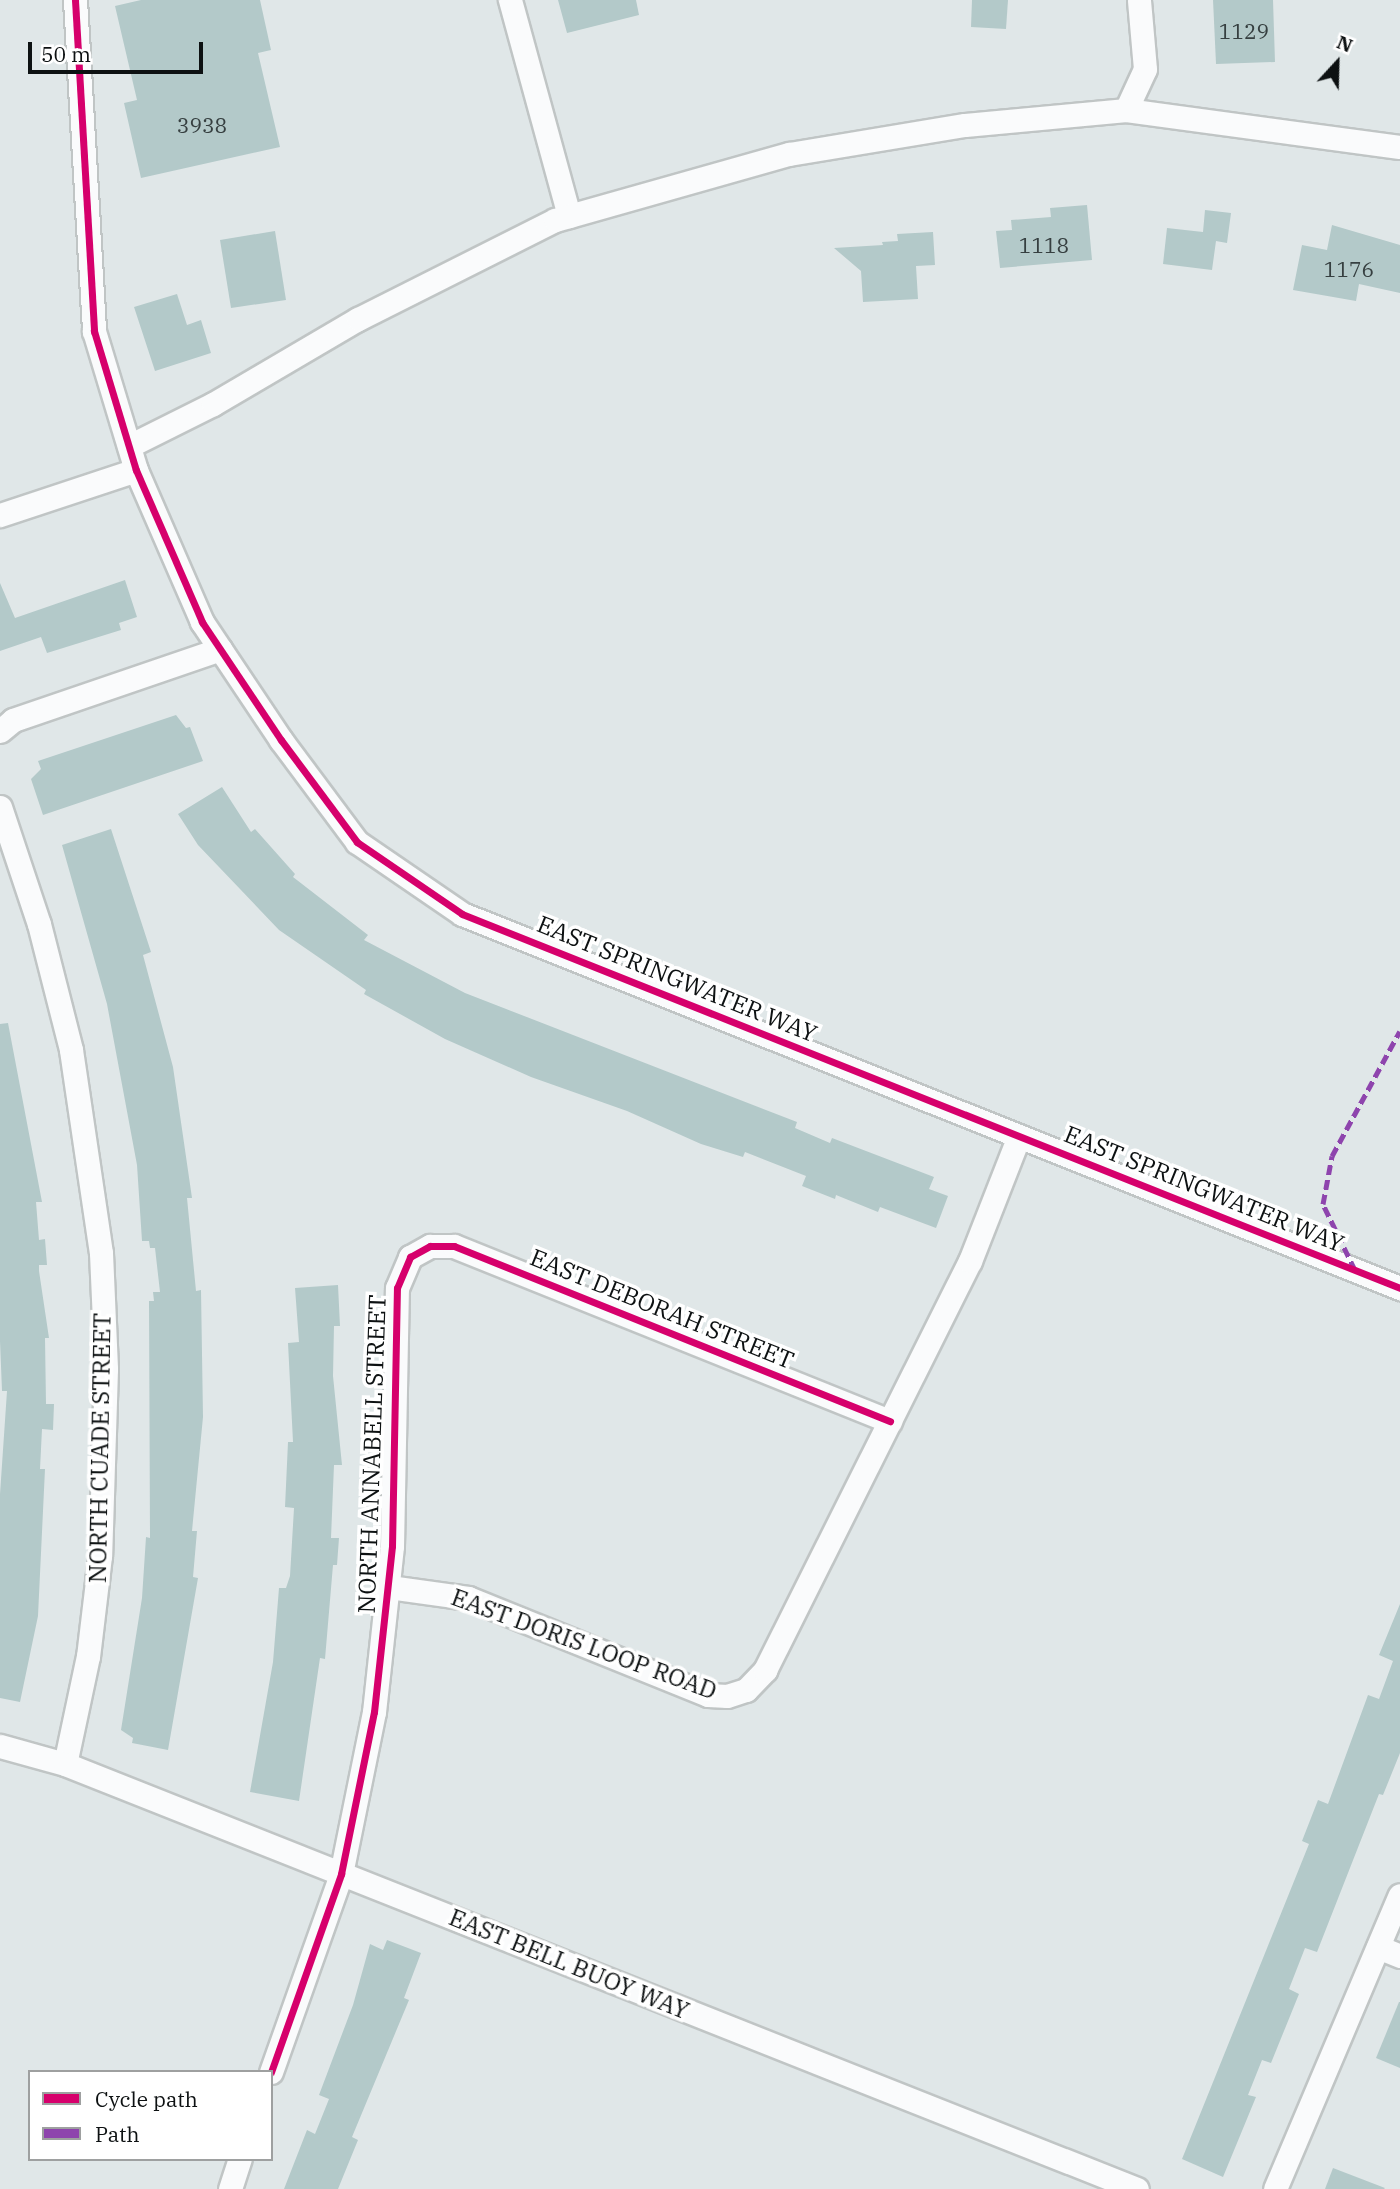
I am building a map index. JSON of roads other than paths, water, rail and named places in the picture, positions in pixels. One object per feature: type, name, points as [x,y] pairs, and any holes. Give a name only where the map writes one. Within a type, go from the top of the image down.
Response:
[{"type":"street","name":"EAST SPRINGWATER WAY","points":[[75,0],[94,331],[136,470],[202,622],[357,842],[462,914],[1400,1288]]},
{"type":"street","points":[[510,0],[569,216]]},
{"type":"street","points":[[1126,110],[1144,69],[1139,0]]},
{"type":"street","points":[[129,446],[213,404],[358,319],[569,216],[789,154],[965,125],[1126,110],[1400,147]]},
{"type":"street","points":[[0,515],[136,470]]},
{"type":"street","points":[[0,730],[13,720],[220,649]]},
{"type":"street","name":"NORTH CUADE STREET","points":[[0,807],[39,924],[71,1049],[100,1254],[106,1369],[101,1543],[88,1656],[65,1764]]},
{"type":"street","points":[[890,1421],[970,1261],[1019,1136]]},
{"type":"street","name":"EAST DEBORAH STREET","points":[[419,1251],[454,1246],[890,1421]]},
{"type":"street","name":"NORTH ANNABELL STREET","points":[[272,2070],[341,1874],[374,1712],[389,1587],[397,1427],[397,1288],[403,1266],[419,1251]]},
{"type":"street","name":"EAST DORIS LOOP ROAD","points":[[389,1587],[468,1598],[708,1695],[737,1695],[754,1685],[765,1670],[890,1421]]},
{"type":"street","name":"EAST BELL BUOY WAY","points":[[0,1746],[65,1764],[1137,2189]]},
{"type":"street","points":[[1275,2189],[1400,1895]]},
{"type":"street","points":[[1378,1947],[1400,1956]]},
{"type":"street","points":[[230,2189],[239,2161]]}]
